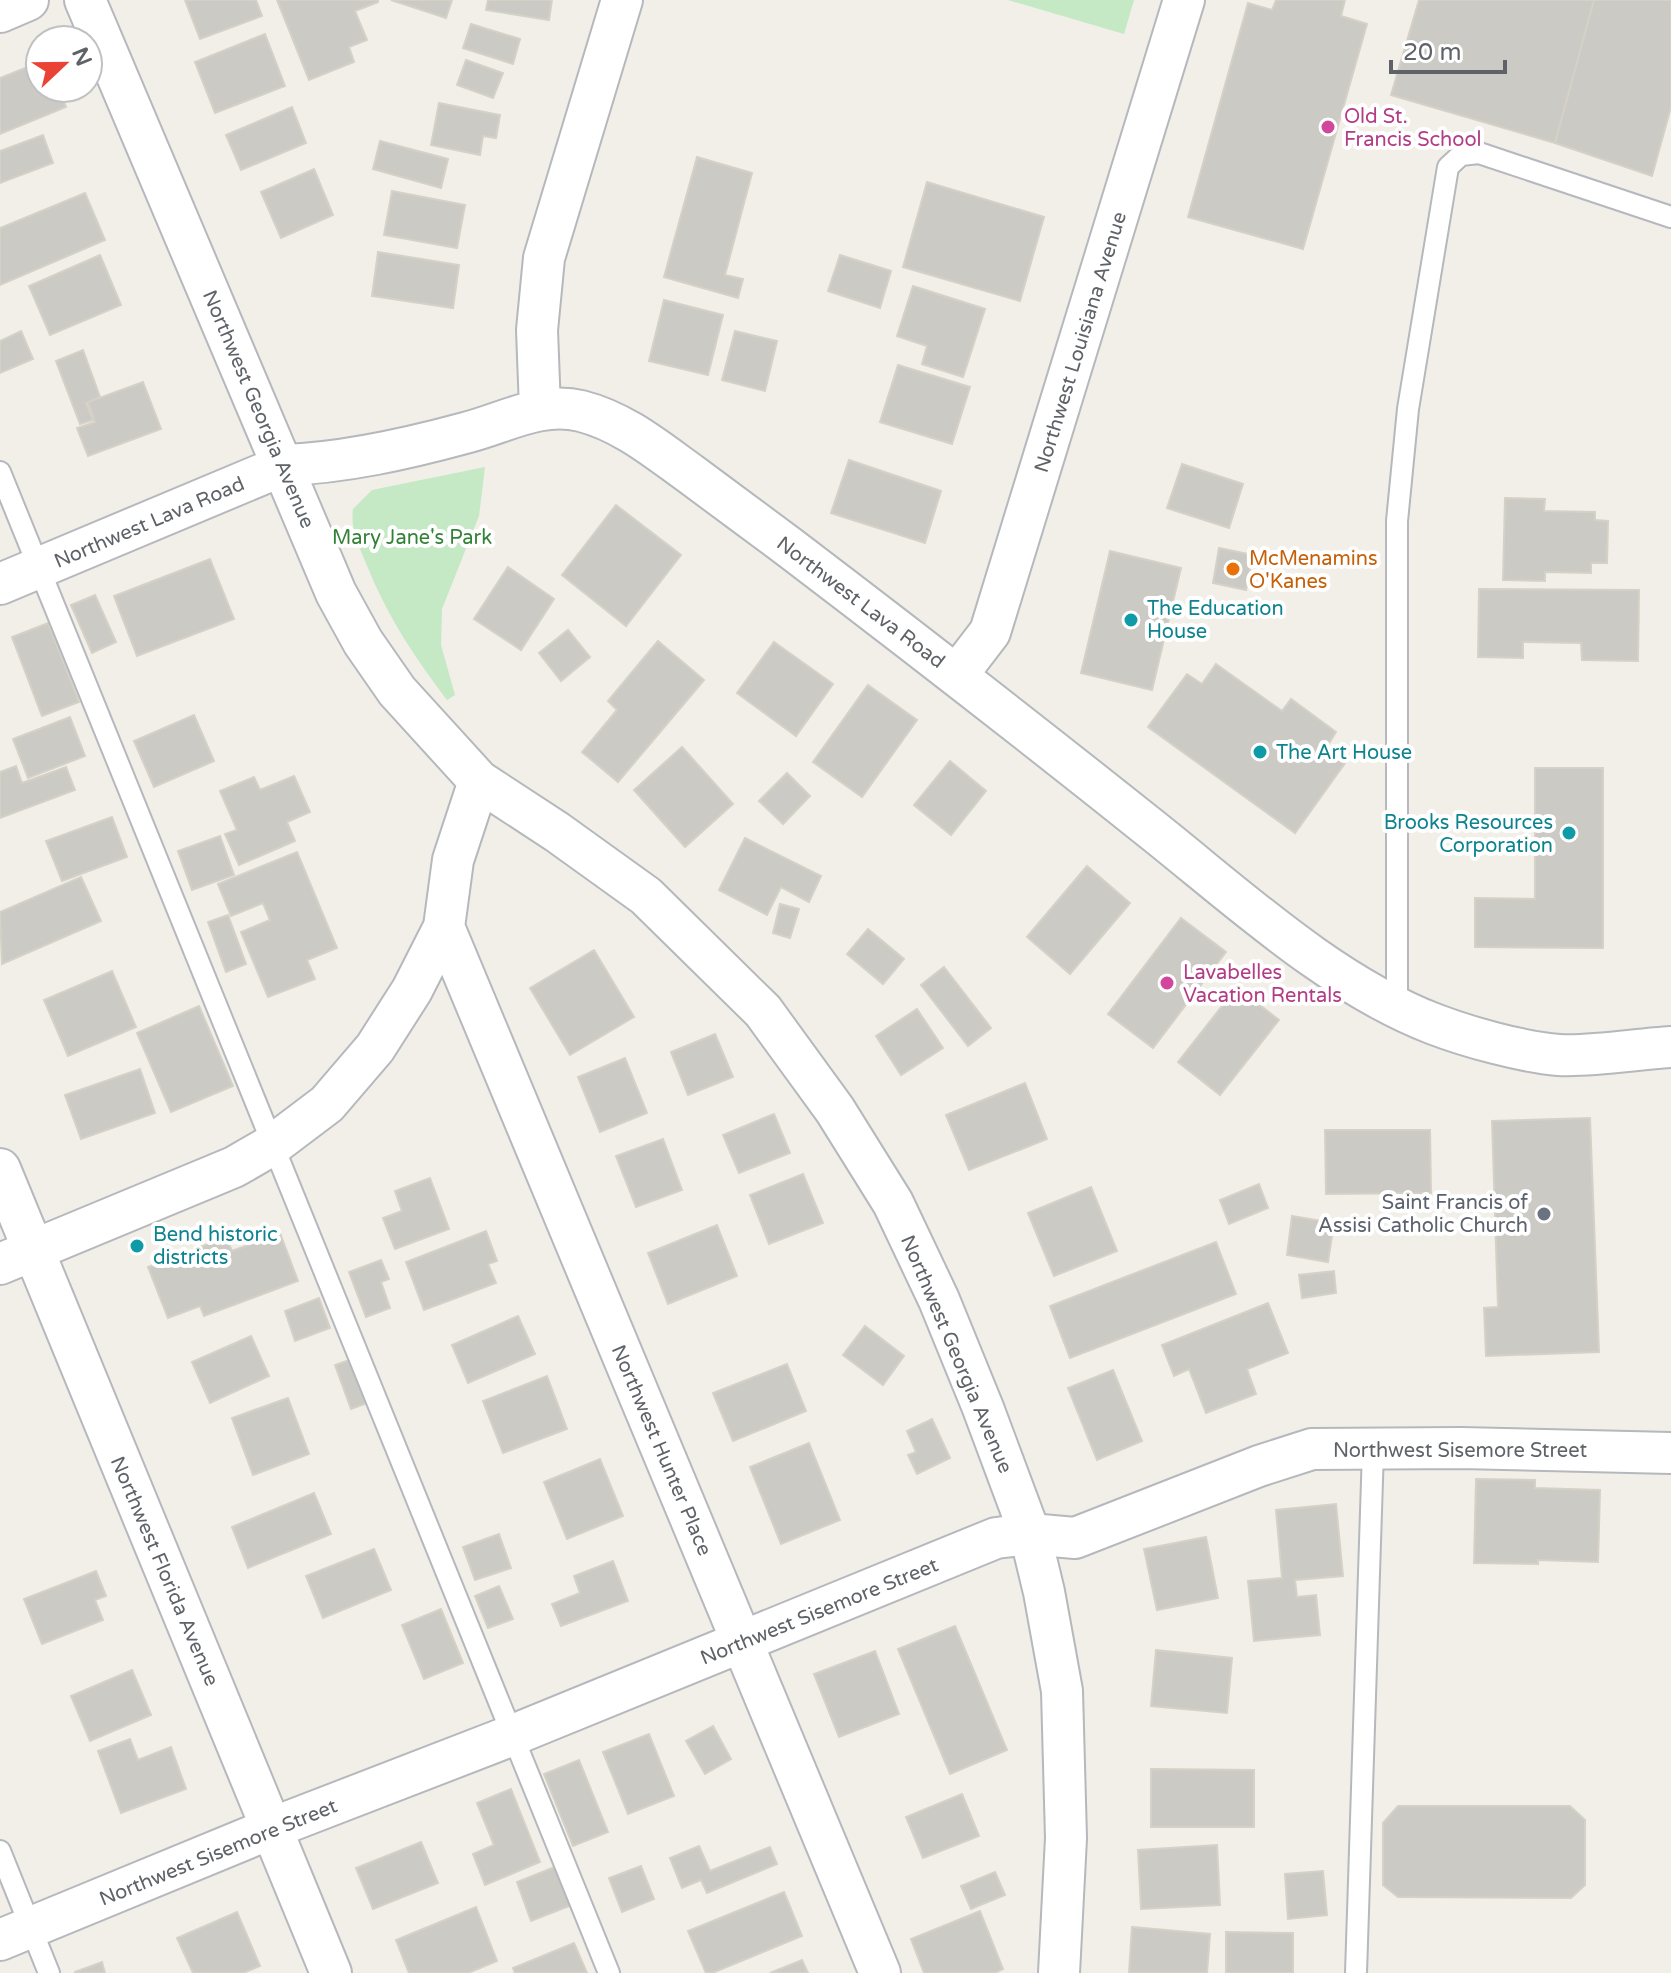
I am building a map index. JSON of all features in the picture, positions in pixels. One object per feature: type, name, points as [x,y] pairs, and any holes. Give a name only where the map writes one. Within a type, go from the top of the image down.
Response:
[{"type":"street","points":[[0,12],[28,0]]},
{"type":"street","name":"Northwest Georgia Avenue","points":[[85,0],[336,593],[363,642],[397,691],[479,781],[646,896],[763,1011],[835,1110],[893,1203],[939,1300],[1030,1534],[1044,1592],[1062,1691],[1066,1838],[1059,1973]]},
{"type":"street","points":[[540,409],[537,330],[544,258],[622,0]]},
{"type":"street","name":"Northwest Louisiana Avenue","points":[[957,675],[990,632],[1184,0]]},
{"type":"street","name":"Northwest Lava Road","points":[[0,584],[284,465],[326,464],[466,433],[540,409],[578,410],[631,431],[957,675],[1270,923],[1351,981],[1397,1007],[1471,1036],[1559,1055],[1671,1047]]},
{"type":"street","points":[[16,1257],[234,1167],[274,1144],[327,1104],[375,1048],[412,990],[444,927],[453,860],[479,781]]},
{"type":"street","name":"Northwest Hunter Place","points":[[444,927],[880,1973]]},
{"type":"street","name":"Northwest Florida Avenue","points":[[0,1169],[16,1257],[272,1828],[331,1973]]},
{"type":"street","name":"Northwest Sisemore Street","points":[[15,1934],[996,1538],[1030,1534],[1075,1538],[1259,1466],[1312,1449],[1461,1448],[1671,1453]]},
{"type":"lane","points":[[1397,1007],[1397,521],[1408,409],[1448,167],[1461,155],[1479,153],[1671,217]]},
{"type":"lane","points":[[0,472],[609,1973]]},
{"type":"lane","points":[[1356,1973],[1373,1450]]},
{"type":"lane","points":[[0,1851],[15,1934],[49,1973]]},
{"type":"green space","points":[[1008,0],[1134,0],[1124,34]]},
{"type":"green space","name":"Mary Jane's Park","points":[[485,467],[479,516],[442,609],[441,645],[455,695],[447,700],[413,652],[385,604],[356,539],[353,509],[372,490]]},
{"type":"building","points":[[185,0],[256,0],[262,16],[200,39]]},
{"type":"building","points":[[277,0],[378,2],[355,11],[367,40],[349,47],[354,62],[309,80]]},
{"type":"building","points":[[391,0],[452,0],[446,18]]},
{"type":"building","points":[[488,0],[552,0],[549,20],[486,10]]},
{"type":"building","points":[[1276,0],[1345,0],[1341,16],[1367,24],[1303,249],[1188,217],[1248,3],[1272,10]]},
{"type":"building","points":[[1419,0],[1594,0],[1555,143],[1391,95]]},
{"type":"building","points":[[1594,0],[1671,0],[1671,107],[1652,176],[1555,143]]},
{"type":"building","points":[[471,24],[520,39],[513,64],[463,48]]},
{"type":"building","points":[[265,34],[285,86],[215,113],[195,62]]},
{"type":"building","points":[[466,60],[503,73],[493,98],[457,85]]},
{"type":"building","points":[[24,68],[24,104],[65,104],[66,107],[0,134],[0,78]]},
{"type":"building","points":[[439,103],[500,115],[496,138],[483,136],[480,155],[431,145]]},
{"type":"building","points":[[292,107],[306,143],[241,170],[226,135]]},
{"type":"building","points":[[43,135],[53,163],[0,183],[0,151]]},
{"type":"building","points":[[380,141],[448,159],[441,188],[373,169]]},
{"type":"building","points":[[697,157],[752,173],[725,275],[743,279],[738,298],[664,277]]},
{"type":"building","points":[[314,169],[333,215],[281,238],[261,192]]},
{"type":"building","points":[[927,182],[1044,217],[1020,301],[903,267]]},
{"type":"building","points":[[392,191],[465,205],[457,248],[384,235]]},
{"type":"building","points":[[85,193],[105,240],[0,285],[0,228]]},
{"type":"building","points":[[378,252],[459,265],[453,308],[372,296]]},
{"type":"building","points":[[100,255],[121,305],[50,335],[29,286]]},
{"type":"building","points":[[840,255],[891,271],[880,308],[828,291]]},
{"type":"building","points":[[913,286],[985,309],[963,377],[922,364],[927,346],[897,336]]},
{"type":"building","points":[[664,300],[723,315],[708,375],[649,361]]},
{"type":"building","points":[[21,331],[33,359],[0,373],[0,341]]},
{"type":"building","points":[[735,331],[777,341],[765,391],[722,380]]},
{"type":"building","points":[[83,350],[100,397],[86,403],[93,420],[80,424],[56,361]]},
{"type":"building","points":[[898,365],[970,387],[952,444],[880,422]]},
{"type":"building","points":[[143,382],[161,429],[88,456],[77,428],[95,422],[88,402]]},
{"type":"building","points":[[849,460],[941,491],[925,543],[831,513]]},
{"type":"building","points":[[1182,464],[1243,484],[1229,528],[1167,508]]},
{"type":"building","points":[[1505,498],[1545,499],[1544,511],[1595,512],[1595,520],[1608,521],[1607,563],[1591,563],[1591,573],[1545,572],[1545,581],[1503,580]]},
{"type":"building","points":[[616,505],[681,555],[626,626],[562,575]]},
{"type":"building","name":"McMenamins O'Kanes","points":[[1219,548],[1253,555],[1246,590],[1213,583]]},
{"type":"building","name":"The Education House","points":[[1110,551],[1181,568],[1152,690],[1081,673]]},
{"type":"building","points":[[210,559],[234,619],[137,656],[114,596]]},
{"type":"building","points":[[508,567],[554,599],[521,650],[474,619]]},
{"type":"building","points":[[1479,589],[1639,590],[1638,661],[1582,660],[1581,643],[1523,642],[1523,658],[1478,657]]},
{"type":"building","points":[[95,595],[116,642],[92,653],[71,605]]},
{"type":"building","points":[[48,623],[79,702],[42,716],[12,637]]},
{"type":"building","points":[[568,630],[590,657],[561,681],[539,653]]},
{"type":"building","points":[[658,641],[704,680],[618,782],[582,752],[617,710],[608,701]]},
{"type":"building","points":[[774,642],[833,684],[796,736],[737,693]]},
{"type":"building","name":"The Art House","points":[[1216,664],[1282,711],[1291,699],[1336,732],[1328,745],[1348,759],[1295,833],[1148,727],[1187,674],[1202,684]]},
{"type":"building","points":[[868,685],[917,720],[862,797],[813,762]]},
{"type":"building","points":[[194,715],[214,761],[154,787],[134,741]]},
{"type":"building","points":[[70,717],[85,756],[28,778],[13,739]]},
{"type":"building","points":[[682,747],[733,804],[685,847],[634,790]]},
{"type":"building","points":[[950,761],[986,791],[951,835],[914,805]]},
{"type":"building","points":[[16,766],[22,783],[66,767],[75,790],[0,818],[0,772]]},
{"type":"building","name":"Brooks Resources Corporation","points":[[1535,768],[1603,768],[1603,948],[1475,947],[1475,898],[1535,899]]},
{"type":"building","points":[[787,773],[810,796],[783,824],[759,801]]},
{"type":"building","points":[[294,776],[310,812],[287,822],[295,841],[239,865],[225,834],[237,830],[220,791],[254,777],[260,790]]},
{"type":"building","points":[[112,817],[127,857],[62,881],[46,841]]},
{"type":"building","points":[[220,836],[234,875],[192,890],[178,851]]},
{"type":"building","points":[[745,838],[821,876],[809,902],[781,887],[767,915],[719,890]]},
{"type":"building","points":[[297,852],[337,948],[307,960],[315,979],[268,997],[241,932],[270,920],[263,903],[231,916],[218,884]]},
{"type":"building","points":[[1087,866],[1130,903],[1070,974],[1027,937]]},
{"type":"building","points":[[81,877],[101,921],[2,964],[0,912]]},
{"type":"building","points":[[780,904],[799,909],[790,938],[773,933]]},
{"type":"building","points":[[228,915],[246,964],[226,972],[208,922]]},
{"type":"building","name":"Lavabelles Vacation Rentals","points":[[1181,918],[1226,952],[1153,1048],[1108,1014]]},
{"type":"building","points":[[868,929],[904,959],[883,984],[847,954]]},
{"type":"building","points":[[594,950],[634,1017],[570,1055],[530,988]]},
{"type":"building","points":[[944,967],[991,1028],[968,1046],[921,985]]},
{"type":"building","points":[[112,971],[136,1027],[68,1056],[44,1000]]},
{"type":"building","points":[[1237,987],[1279,1020],[1220,1095],[1178,1062]]},
{"type":"building","points":[[199,1006],[233,1086],[171,1112],[137,1033]]},
{"type":"building","points":[[917,1009],[943,1048],[901,1075],[876,1036]]},
{"type":"building","points":[[715,1034],[733,1077],[688,1095],[671,1052]]},
{"type":"building","points":[[625,1058],[647,1113],[600,1132],[578,1077]]},
{"type":"building","points":[[140,1069],[155,1113],[81,1139],[65,1095]]},
{"type":"building","points":[[1025,1083],[1047,1139],[969,1170],[946,1115]]},
{"type":"building","points":[[774,1114],[790,1153],[739,1173],[723,1135]]},
{"type":"building","name":"Saint Francis of Assisi Catholic Church","points":[[1590,1118],[1599,1352],[1486,1356],[1484,1308],[1498,1307],[1492,1121]]},
{"type":"building","points":[[1325,1130],[1430,1130],[1431,1193],[1326,1194]]},
{"type":"building","points":[[663,1139],[682,1190],[636,1207],[616,1156]]},
{"type":"building","points":[[803,1174],[823,1223],[769,1244],[750,1195]]},
{"type":"building","points":[[430,1178],[449,1229],[395,1249],[383,1218],[402,1211],[395,1191]]},
{"type":"building","points":[[1259,1184],[1268,1208],[1229,1224],[1220,1200]]},
{"type":"building","points":[[1091,1187],[1117,1251],[1054,1276],[1028,1213]]},
{"type":"building","points":[[1292,1216],[1334,1223],[1328,1262],[1287,1255]]},
{"type":"building","points":[[717,1225],[737,1276],[668,1304],[648,1253]]},
{"type":"building","points":[[486,1231],[497,1261],[488,1264],[496,1283],[424,1310],[406,1262]]},
{"type":"building","points":[[280,1233],[298,1281],[204,1316],[200,1306],[168,1318],[148,1267],[226,1237],[232,1251]]},
{"type":"building","points":[[1216,1242],[1236,1294],[1070,1358],[1050,1306]]},
{"type":"building","points":[[381,1260],[389,1279],[381,1282],[390,1308],[366,1317],[349,1272]]},
{"type":"building","points":[[1334,1271],[1336,1293],[1302,1298],[1299,1275]]},
{"type":"building","points":[[319,1298],[330,1328],[295,1341],[285,1311]]},
{"type":"building","points":[[1268,1303],[1288,1353],[1247,1369],[1256,1394],[1206,1413],[1189,1369],[1174,1376],[1162,1345]]},
{"type":"building","points":[[518,1316],[535,1354],[468,1383],[452,1345]]},
{"type":"building","points":[[865,1326],[904,1356],[883,1385],[843,1355]]},
{"type":"building","points":[[251,1336],[269,1376],[210,1403],[192,1362]]},
{"type":"building","points":[[358,1357],[373,1401],[351,1409],[335,1365]]},
{"type":"building","points":[[787,1364],[806,1411],[733,1441],[713,1393]]},
{"type":"building","points":[[1113,1370],[1142,1441],[1097,1460],[1068,1388]]},
{"type":"building","points":[[547,1376],[567,1429],[503,1453],[483,1401]]},
{"type":"building","points":[[288,1398],[309,1454],[253,1475],[232,1418]]},
{"type":"building","points":[[932,1419],[950,1458],[917,1474],[908,1455],[916,1452],[907,1431]]},
{"type":"building","points":[[809,1443],[840,1520],[781,1544],[750,1467]]},
{"type":"building","points":[[600,1459],[623,1516],[567,1539],[544,1482]]},
{"type":"building","points":[[1476,1479],[1535,1480],[1535,1488],[1600,1490],[1598,1562],[1538,1560],[1538,1564],[1474,1563]]},
{"type":"building","points":[[314,1493],[331,1534],[248,1568],[232,1527]]},
{"type":"building","points":[[1336,1504],[1343,1576],[1295,1580],[1297,1597],[1316,1595],[1320,1635],[1254,1641],[1248,1581],[1282,1578],[1276,1510]]},
{"type":"building","points":[[499,1534],[511,1568],[475,1580],[463,1547]]},
{"type":"building","points":[[1206,1537],[1218,1598],[1157,1610],[1144,1549]]},
{"type":"building","points":[[374,1549],[391,1590],[323,1618],[306,1576]]},
{"type":"building","points":[[613,1561],[628,1601],[561,1626],[552,1604],[580,1593],[574,1576]]},
{"type":"building","points":[[96,1571],[106,1596],[95,1600],[103,1620],[42,1644],[24,1599]]},
{"type":"building","points":[[499,1586],[513,1619],[488,1628],[475,1596]]},
{"type":"building","points":[[441,1609],[463,1663],[424,1679],[402,1625]]},
{"type":"building","points":[[955,1626],[1007,1750],[950,1774],[898,1649]]},
{"type":"building","points":[[1156,1650],[1232,1658],[1227,1713],[1151,1706]]},
{"type":"building","points":[[875,1651],[899,1714],[839,1737],[814,1674]]},
{"type":"building","points":[[132,1670],[151,1715],[90,1741],[71,1696]]},
{"type":"building","points":[[713,1726],[731,1759],[705,1774],[686,1741]]},
{"type":"building","points":[[649,1734],[674,1796],[628,1814],[603,1752]]},
{"type":"building","points":[[130,1739],[138,1760],[171,1747],[186,1789],[121,1813],[98,1751]]},
{"type":"building","points":[[579,1760],[608,1832],[573,1846],[544,1774]]},
{"type":"building","points":[[1151,1769],[1254,1770],[1254,1827],[1151,1827]]},
{"type":"building","points":[[511,1789],[540,1862],[485,1885],[473,1854],[494,1845],[477,1803]]},
{"type":"building","points":[[962,1794],[979,1836],[923,1858],[906,1817]]},
{"type":"building","points":[[1398,1806],[1570,1806],[1585,1820],[1585,1885],[1571,1898],[1398,1897],[1383,1885],[1383,1823]]},
{"type":"building","points":[[421,1842],[438,1883],[373,1909],[356,1868]]},
{"type":"building","points":[[1217,1845],[1220,1905],[1141,1909],[1138,1850]]},
{"type":"building","points":[[699,1846],[710,1871],[770,1847],[777,1864],[707,1893],[701,1880],[682,1888],[670,1858]]},
{"type":"building","points":[[557,1866],[572,1905],[531,1921],[517,1882]]},
{"type":"building","points":[[641,1866],[654,1899],[622,1912],[609,1878]]},
{"type":"building","points":[[1323,1871],[1327,1915],[1288,1919],[1285,1874]]},
{"type":"building","points":[[995,1872],[1005,1895],[971,1909],[961,1886]]},
{"type":"building","points":[[784,1892],[802,1936],[706,1973],[688,1931]]},
{"type":"building","points":[[476,1907],[497,1961],[468,1973],[409,1973],[396,1940]]},
{"type":"building","points":[[980,1911],[1003,1969],[995,1973],[924,1973],[911,1939]]},
{"type":"building","points":[[237,1912],[260,1966],[243,1973],[193,1973],[177,1938]]},
{"type":"building","points":[[1132,1927],[1210,1934],[1207,1973],[1129,1973]]},
{"type":"building","points":[[1226,1932],[1293,1933],[1293,1973],[1226,1973]]},
{"type":"building","points":[[574,1943],[587,1973],[515,1973],[513,1968]]},
{"type":"building","points":[[802,1960],[808,1973],[770,1973]]},
{"type":"building","points":[[102,1962],[105,1973],[75,1973],[75,1972]]},
{"type":"place","name":"Old St. Francis School","points":[[1328,127]]},
{"type":"place","name":"McMenamins O'Kanes","points":[[1233,569]]},
{"type":"place","name":"The Education House","points":[[1131,620]]},
{"type":"place","name":"The Art House","points":[[1260,752]]},
{"type":"place","name":"Brooks Resources Corporation","points":[[1569,833]]},
{"type":"place","name":"Lavabelles Vacation Rentals","points":[[1167,983]]},
{"type":"place","name":"Saint Francis of Assisi Catholic Church","points":[[1544,1214]]},
{"type":"place","name":"Bend historic districts","points":[[137,1246]]}]
